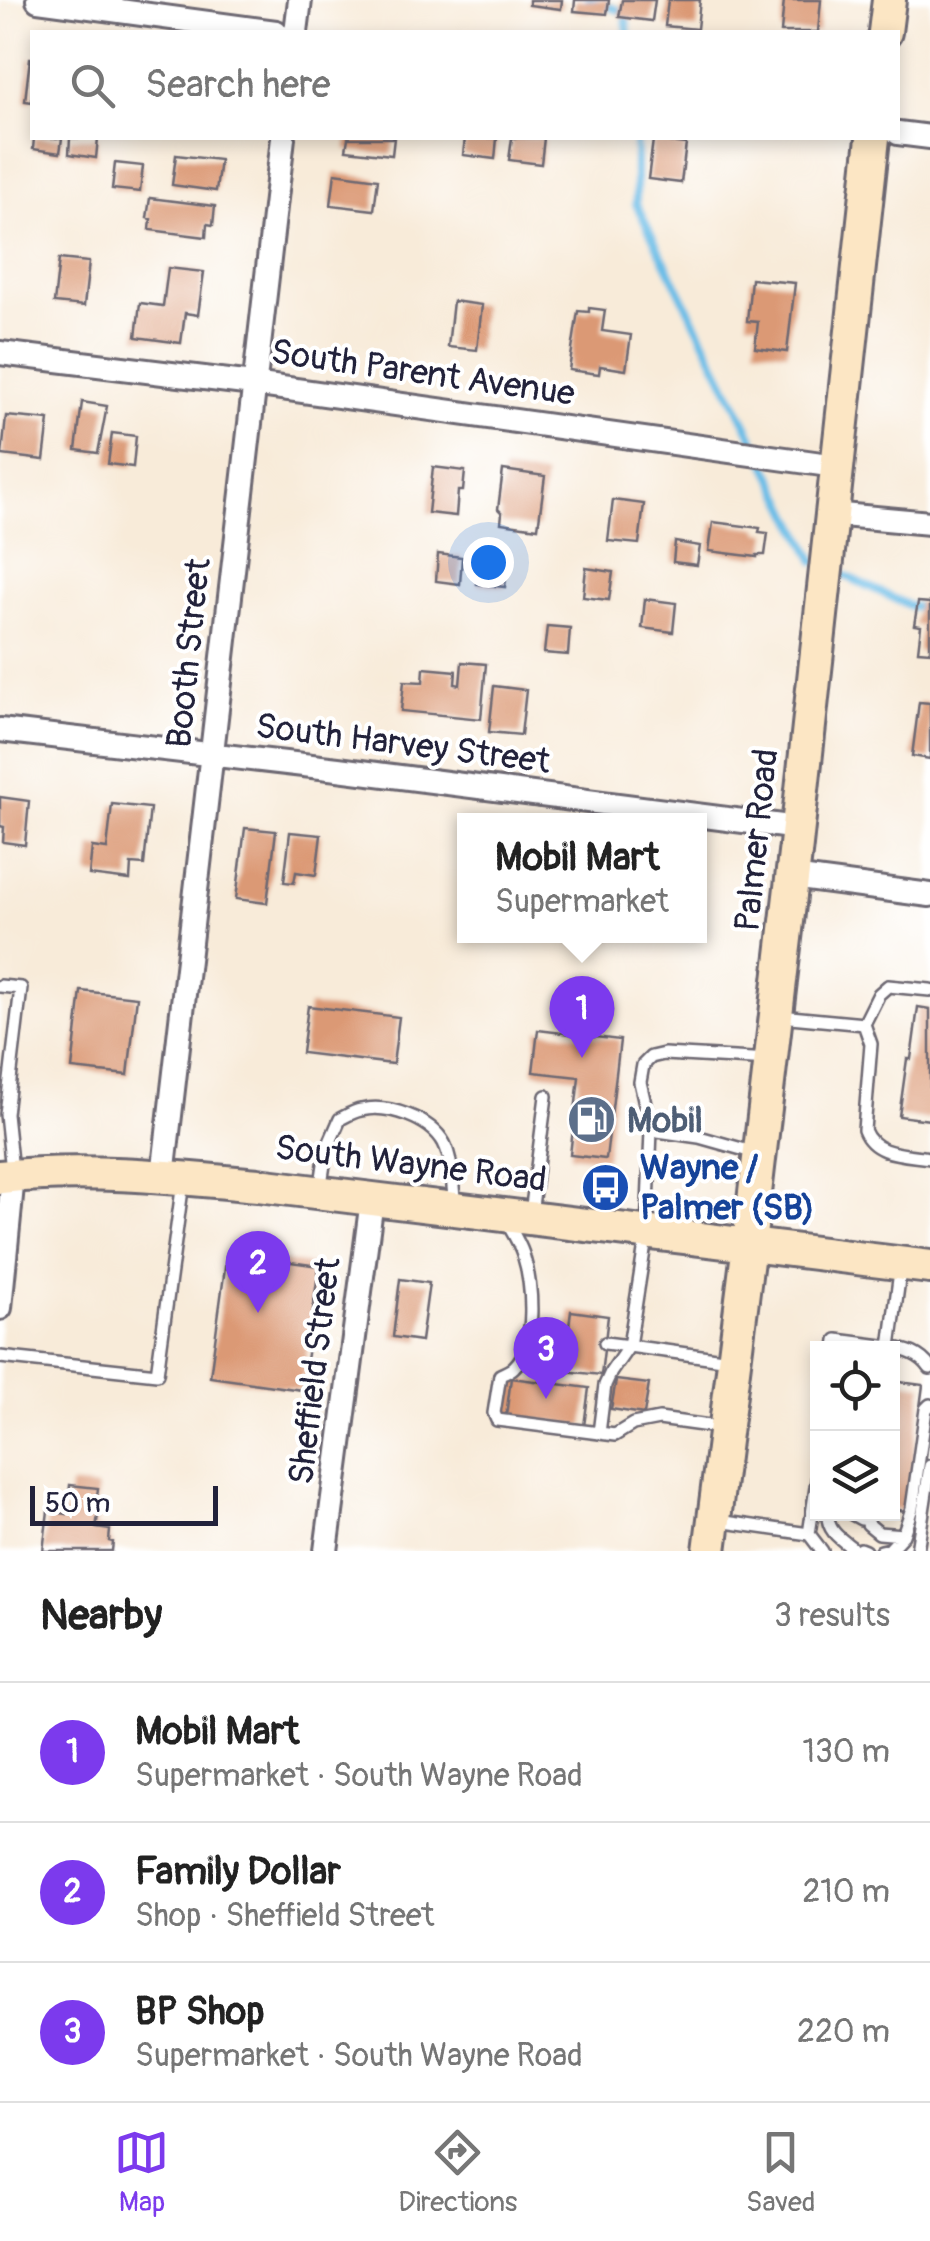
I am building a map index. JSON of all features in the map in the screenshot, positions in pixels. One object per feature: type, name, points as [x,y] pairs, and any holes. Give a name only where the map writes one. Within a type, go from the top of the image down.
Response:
[{"type":"street","points":[[38,0],[261,30]]},
{"type":"street","points":[[296,30],[300,0]]},
{"type":"street","points":[[885,30],[889,0]]},
{"type":"street","points":[[900,132],[930,137]]},
{"type":"street","name":"Booth Street","points":[[173,1177],[212,756],[283,140]]},
{"type":"street","name":"Palmer Road","points":[[712,1536],[798,828],[873,140]]},
{"type":"street","name":"South Parent Avenue","points":[[0,353],[253,384],[836,466]]},
{"type":"street","points":[[831,514],[930,523]]},
{"type":"street","name":"South Harvey Street","points":[[0,730],[686,813]]},
{"type":"street","name":"South Harvey Street","points":[[707,816],[798,828]]},
{"type":"street","points":[[792,877],[930,896]]},
{"type":"street","name":"South Wayne Road","points":[[6,1176],[73,1173],[173,1177],[916,1265]]},
{"type":"street","points":[[0,1308],[6,1176]]},
{"type":"street","name":"Sheffield Street","points":[[326,1551],[372,1200]]},
{"type":"lane","points":[[0,986],[20,988],[6,1114],[6,1176]]},
{"type":"lane","points":[[930,990],[888,986],[879,994],[864,1024],[871,1044],[864,1130],[868,1141],[880,1150],[930,1158]]},
{"type":"lane","points":[[776,1016],[864,1024]]},
{"type":"lane","points":[[599,1433],[605,1385],[629,1346],[647,1232],[650,1130],[640,1082],[643,1065],[651,1056],[664,1054],[771,1060]]},
{"type":"lane","points":[[546,1096],[517,1217],[532,1294],[528,1335],[515,1367],[500,1375],[496,1420],[615,1435],[634,1424],[659,1419],[726,1428]]},
{"type":"lane","points":[[320,1193],[326,1151],[340,1119],[363,1109],[399,1111],[424,1122],[443,1142],[450,1164],[455,1210]]},
{"type":"lane","points":[[650,1130],[699,1137],[760,1154]]},
{"type":"lane","points":[[0,1357],[157,1374],[173,1177]]},
{"type":"lane","points":[[892,1341],[916,1265]]},
{"type":"lane","points":[[528,1335],[568,1338]]},
{"type":"lane","points":[[605,1343],[734,1361]]},
{"type":"lane","points":[[900,1349],[910,1351],[930,1368]]},
{"type":"lane","points":[[881,1551],[890,1549],[903,1534],[912,1508],[926,1409],[930,1406]]},
{"type":"lane","points":[[917,1551],[930,1466]]},
{"type":"lane","points":[[811,1521],[809,1534],[822,1551]]},
{"type":"lane","points":[[828,1521],[836,1536],[859,1549]]},
{"type":"lane","points":[[863,1521],[879,1533],[903,1534]]},
{"type":"lane","points":[[712,1536],[809,1534]]},
{"type":"building","points":[[529,0],[562,0],[561,9],[529,5]]},
{"type":"building","points":[[575,0],[609,0],[607,14],[574,11]]},
{"type":"building","points":[[622,0],[655,0],[652,21],[619,17]]},
{"type":"building","points":[[668,0],[700,0],[697,29],[665,26]]},
{"type":"building","points":[[784,0],[821,0],[818,30],[781,30]]},
{"type":"building","points":[[30,58],[30,102],[25,101]]},
{"type":"building","points":[[34,140],[62,140],[60,153],[33,149]]},
{"type":"building","points":[[70,140],[98,140],[96,158],[69,154]]},
{"type":"building","points":[[348,140],[394,140],[392,155],[346,150]]},
{"type":"building","points":[[465,140],[497,140],[495,159],[463,155]]},
{"type":"building","points":[[512,140],[544,140],[541,164],[509,160]]},
{"type":"building","points":[[653,140],[686,144],[681,183],[648,179]]},
{"type":"building","points":[[176,155],[220,160],[216,191],[172,185]]},
{"type":"building","points":[[115,163],[143,166],[140,192],[112,189]]},
{"type":"building","points":[[335,173],[378,179],[374,210],[331,205]]},
{"type":"building","points":[[150,198],[215,206],[213,225],[207,224],[206,237],[150,230]]},
{"type":"building","points":[[59,259],[89,262],[84,306],[54,303]]},
{"type":"building","points":[[168,268],[204,272],[198,315],[185,313],[181,343],[136,337],[140,303],[163,306]]},
{"type":"building","points":[[751,279],[795,283],[787,352],[755,348],[758,322],[747,321]]},
{"type":"building","points":[[453,301],[482,305],[477,350],[448,347]]},
{"type":"building","points":[[589,308],[605,310],[602,331],[631,335],[626,370],[600,366],[599,374],[569,370],[578,311],[589,312]]},
{"type":"building","points":[[82,402],[107,406],[98,453],[76,450]]},
{"type":"building","points":[[6,416],[49,420],[44,460],[2,455]]},
{"type":"building","points":[[112,433],[136,436],[133,467],[108,464]]},
{"type":"building","points":[[433,467],[465,471],[456,516],[428,513]]},
{"type":"building","points":[[503,470],[545,476],[538,528],[501,523],[502,513],[498,509]]},
{"type":"building","points":[[613,500],[644,504],[639,544],[608,541]]},
{"type":"building","points":[[713,522],[760,528],[759,532],[768,533],[765,555],[709,551]]},
{"type":"building","points":[[675,542],[700,546],[697,565],[673,562]]},
{"type":"building","points":[[481,549],[509,552],[505,587],[477,584]]},
{"type":"building","points":[[438,554],[462,557],[460,584],[436,581]]},
{"type":"building","points":[[586,568],[613,572],[609,600],[583,597]]},
{"type":"building","points":[[645,599],[676,603],[673,632],[642,628]]},
{"type":"building","points":[[918,602],[930,603],[930,652],[918,651],[921,626],[914,625]]},
{"type":"building","points":[[547,626],[570,628],[568,655],[544,653]]},
{"type":"building","points":[[462,662],[486,664],[481,719],[401,711],[404,681],[423,682],[424,668],[456,671],[455,684],[460,685]]},
{"type":"building","points":[[494,686],[526,690],[521,735],[489,732]]},
{"type":"building","points":[[919,702],[930,703],[930,759],[912,756]]},
{"type":"building","points":[[0,797],[29,801],[25,845],[3,842]]},
{"type":"building","points":[[112,804],[150,808],[144,865],[131,864],[130,880],[89,875],[92,847],[107,849]]},
{"type":"building","points":[[245,828],[276,831],[267,903],[236,899]]},
{"type":"building","points":[[290,832],[321,835],[316,875],[296,872],[294,883],[284,882]]},
{"type":"building","points":[[81,991],[137,997],[128,1075],[72,1069]]},
{"type":"building","points":[[308,1006],[399,1017],[393,1064],[302,1053]]},
{"type":"building","points":[[918,1007],[930,1009],[930,1120],[899,1116]]},
{"type":"building","points":[[538,1030],[620,1040],[606,1159],[570,1155],[579,1077],[533,1072]]},
{"type":"building","points":[[227,1253],[319,1266],[302,1390],[210,1377]]},
{"type":"building","points":[[400,1279],[429,1283],[421,1341],[393,1337]]},
{"type":"building","points":[[571,1311],[608,1316],[601,1375],[563,1371]]},
{"type":"building","points":[[511,1378],[589,1388],[584,1426],[506,1416]]},
{"type":"building","points":[[616,1380],[649,1384],[644,1414],[611,1409]]},
{"type":"building","points":[[900,1382],[923,1385],[906,1511],[900,1510]]},
{"type":"building","points":[[70,1485],[98,1488],[96,1528],[110,1530],[112,1551],[43,1551],[48,1511],[67,1514]]},
{"type":"waterway","points":[[588,0],[625,12],[628,30]]},
{"type":"waterway","points":[[636,140],[636,204],[815,562]]},
{"type":"waterway","points":[[833,570],[910,606],[930,608]]},
{"type":"place","name":"Mobil Mart","points":[[582,1058]]},
{"type":"place","name":"Mobil","points":[[592,1120]]},
{"type":"place","name":"Wayne / Palmer (SB)","points":[[605,1187]]},
{"type":"place","name":"Family Dollar","points":[[258,1313]]},
{"type":"place","name":"BP Shop","points":[[546,1399]]}]
